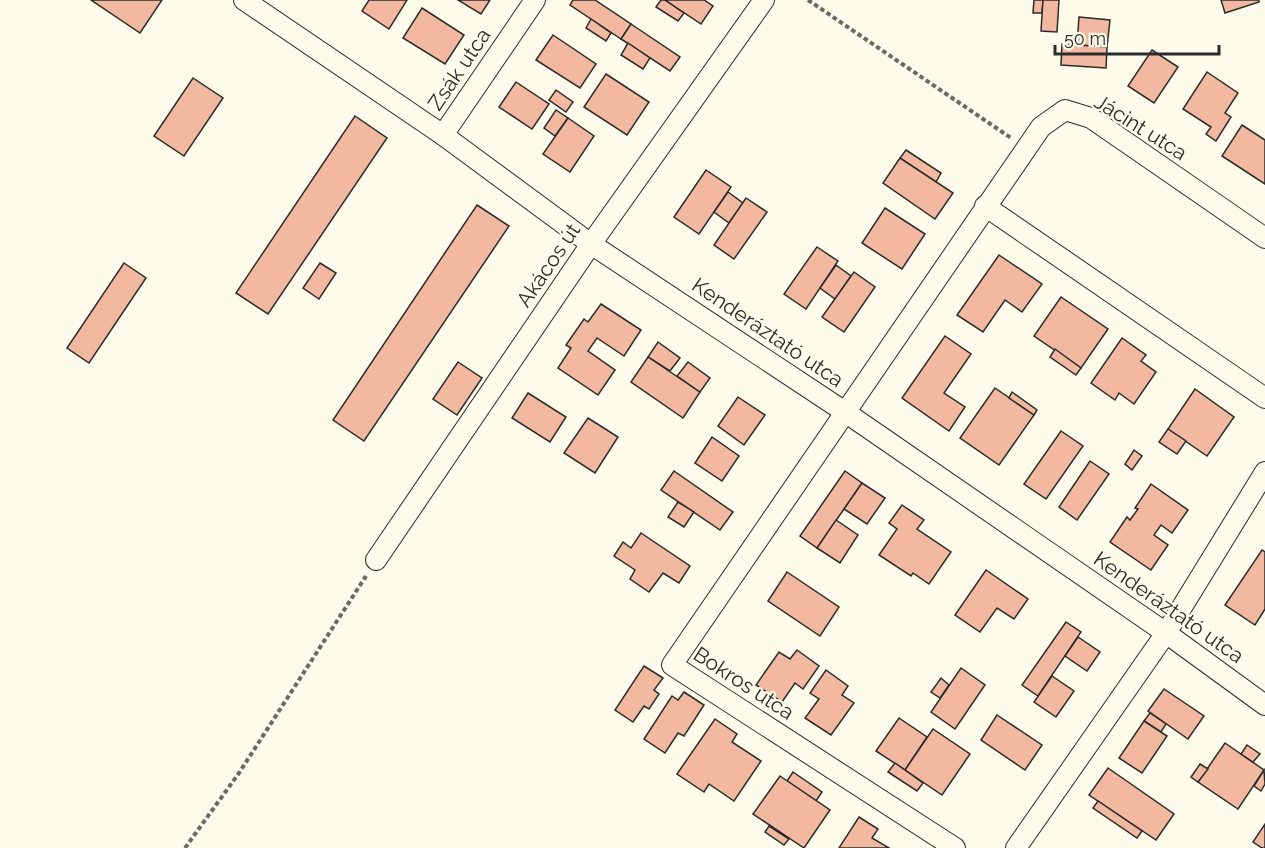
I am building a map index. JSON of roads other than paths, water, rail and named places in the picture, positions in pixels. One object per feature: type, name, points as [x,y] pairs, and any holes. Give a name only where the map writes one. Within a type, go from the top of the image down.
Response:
[{"type":"street","name":"Kenderáztató utca","points":[[244,0],[443,135],[591,244],[845,412],[1166,633],[1265,705]]},
{"type":"street","name":"Zsák utca","points":[[443,135],[535,0]]},
{"type":"street","name":"Akácos út","points":[[376,560],[591,244],[764,0]]},
{"type":"street","name":"Jácint utca","points":[[845,412],[1041,127],[1065,110],[1091,118],[1265,238]]},
{"type":"street","points":[[985,206],[1265,398]]},
{"type":"street","name":"Bokros utca","points":[[845,412],[672,665],[955,848]]},
{"type":"street","points":[[1016,848],[1166,633],[1265,472]]}]
